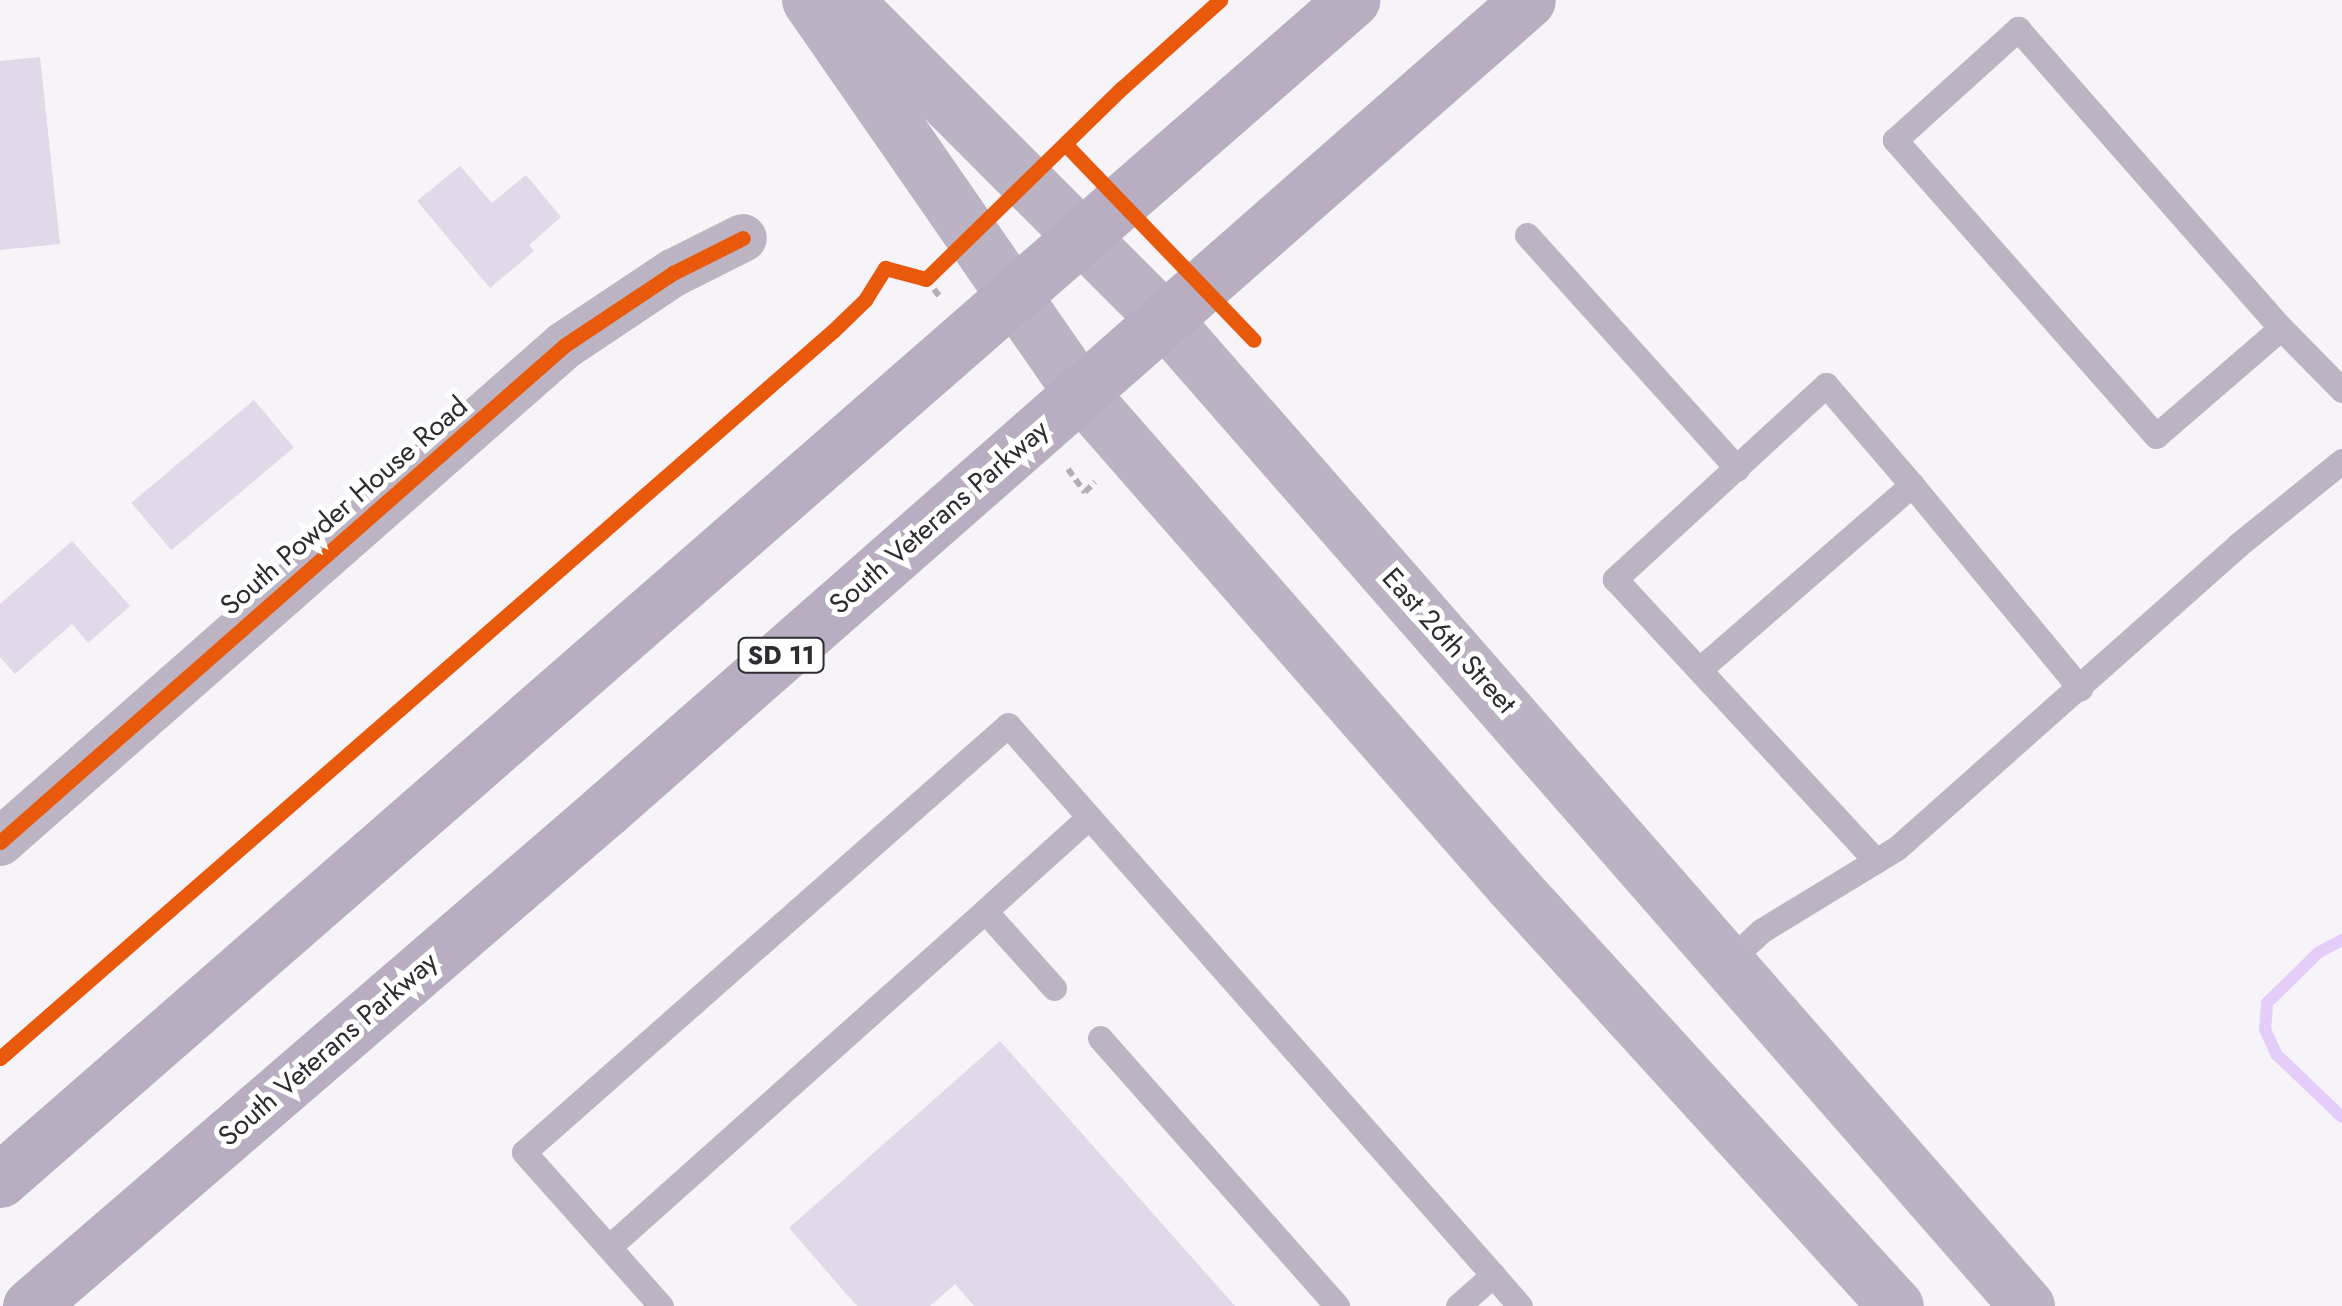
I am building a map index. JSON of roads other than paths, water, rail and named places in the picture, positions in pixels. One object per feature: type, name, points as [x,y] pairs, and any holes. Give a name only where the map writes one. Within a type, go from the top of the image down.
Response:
[{"type":"highway","points":[[0,1180],[1352,0]]},
{"type":"highway","name":"South Veterans Parkway","points":[[30,1306],[1528,0]]},
{"type":"main road","points":[[809,0],[1080,392],[1511,884],[1896,1306]]},
{"type":"main road","name":"East 26th Street","points":[[845,0],[1164,319],[2027,1306]]},
{"type":"street","name":"South Powder House Road","points":[[0,842],[566,345],[640,293],[743,238]]},
{"type":"lane","points":[[2281,328],[2156,436],[1896,140],[2018,30],[2281,328],[2342,390]]},
{"type":"lane","points":[[1527,235],[1737,468]]},
{"type":"lane","points":[[1876,861],[1615,579],[1826,385],[2080,688]]},
{"type":"lane","points":[[1728,962],[1761,932],[1897,848],[2238,545],[2342,461]]},
{"type":"lane","points":[[1700,669],[1912,485]]},
{"type":"lane","points":[[661,1306],[524,1152],[1008,725],[1520,1306]]},
{"type":"lane","points":[[609,1247],[1090,818]]},
{"type":"lane","points":[[985,911],[1054,988]]},
{"type":"lane","points":[[1100,1038],[1337,1306]]},
{"type":"lane","points":[[1458,1306],[1493,1275]]},
{"type":"waterway","points":[[2342,940],[2319,952],[2267,1003],[2265,1029],[2276,1054],[2342,1117]]}]
